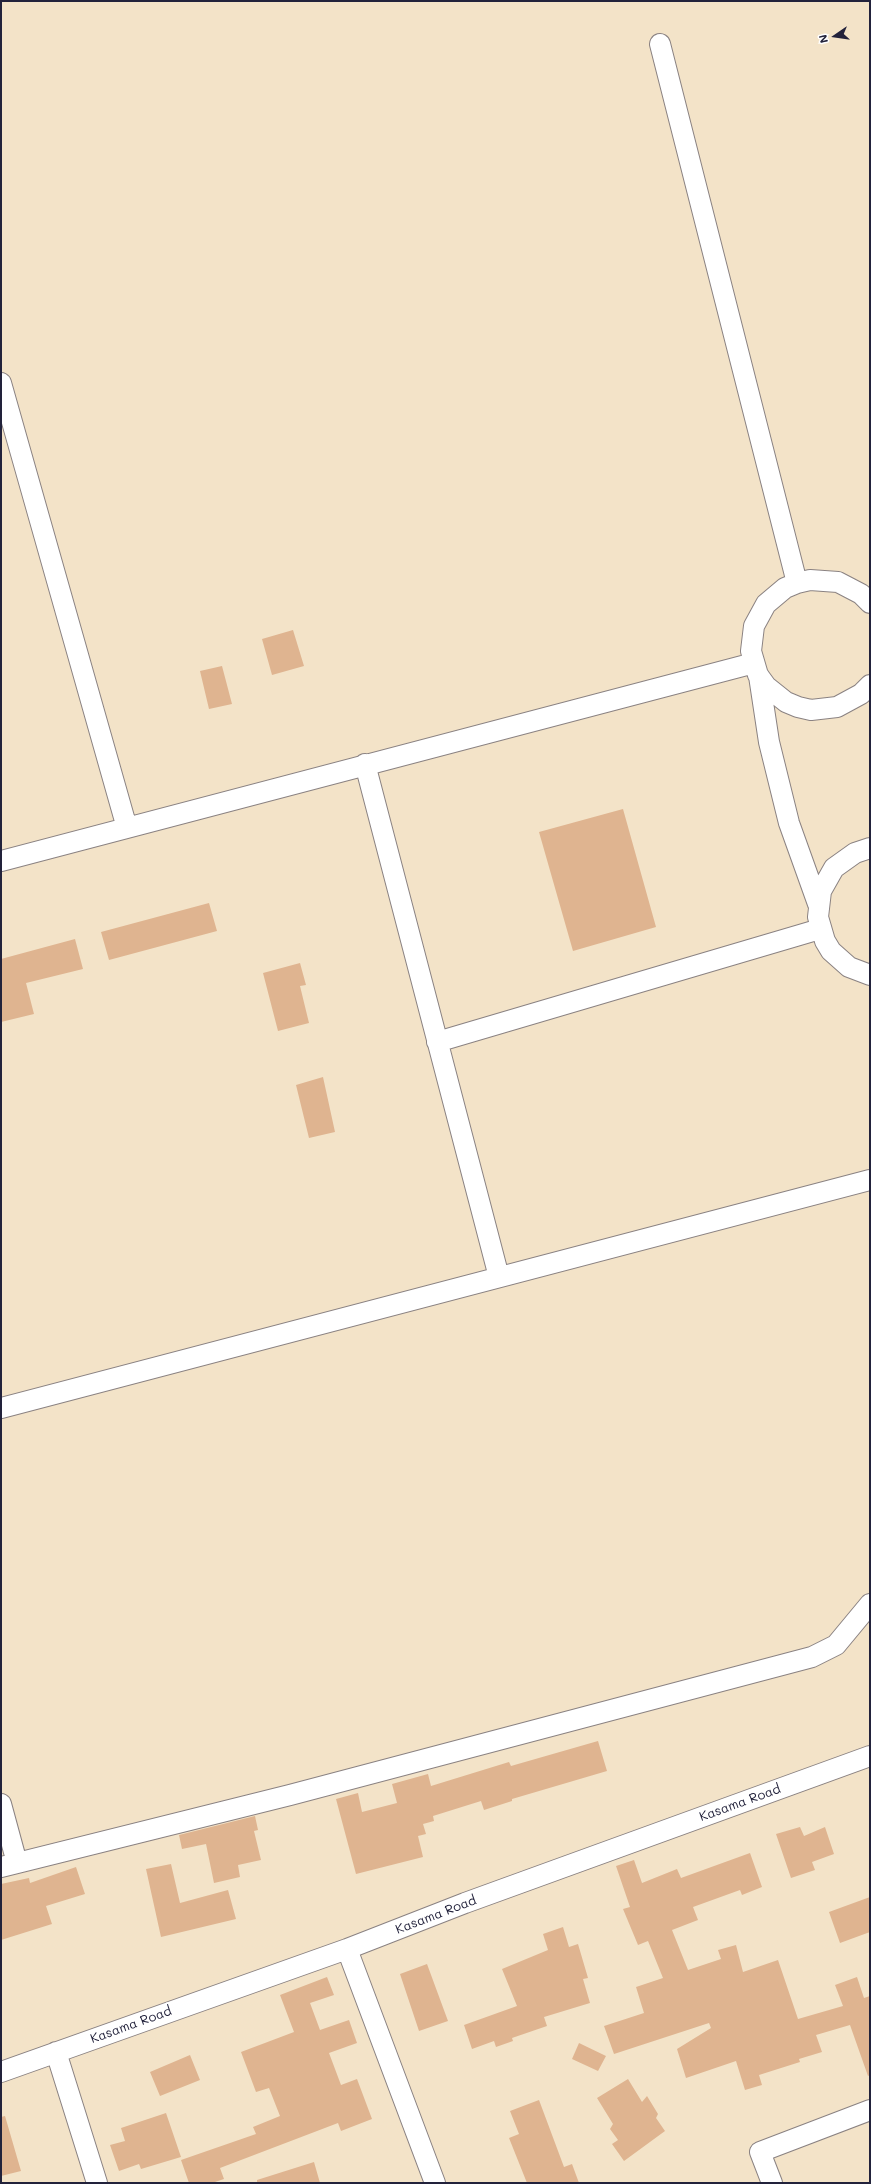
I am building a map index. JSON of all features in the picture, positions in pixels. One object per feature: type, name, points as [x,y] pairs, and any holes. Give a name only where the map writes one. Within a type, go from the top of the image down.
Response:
[{"type":"street","points":[[660,44],[797,583]]},
{"type":"street","points":[[1,383],[126,828]]},
{"type":"street","points":[[870,603],[861,594],[838,582],[810,580],[797,583],[774,596],[758,615],[751,639],[751,651],[756,669],[769,742],[789,823],[818,904],[820,929],[825,940],[840,960],[849,967],[870,975]]},
{"type":"street","points":[[756,669],[766,686],[780,699],[798,707],[811,710],[837,707],[849,702],[870,685]]},
{"type":"street","points":[[1,861],[365,764],[756,669]]},
{"type":"street","points":[[365,764],[499,1277]]},
{"type":"street","points":[[818,904],[821,891],[834,868],[855,853],[870,848]]},
{"type":"street","points":[[437,1042],[820,929]]},
{"type":"street","points":[[1,1408],[870,1180]]},
{"type":"street","points":[[1,1804],[9,1865],[290,1795],[812,1657],[836,1645],[870,1604]]},
{"type":"street","name":"Kasama Road","points":[[1,2072],[347,1949],[465,1903],[870,1756]]},
{"type":"street","points":[[347,1949],[435,2183]]},
{"type":"street","points":[[56,2052],[97,2183]]},
{"type":"street","points":[[772,2183],[760,2152],[870,2110]]},
{"type":"building","points":[[293,630],[304,666],[272,675],[262,639]]},
{"type":"building","points":[[222,666],[232,704],[209,709],[200,671]]},
{"type":"building","points":[[623,809],[656,927],[573,951],[539,832]]},
{"type":"building","points":[[209,903],[217,931],[109,960],[101,932]]},
{"type":"building","points":[[75,939],[83,969],[26,983],[34,1014],[1,1022],[1,959]]},
{"type":"building","points":[[300,963],[306,985],[300,986],[309,1023],[278,1031],[263,973]]},
{"type":"building","points":[[323,1077],[335,1132],[309,1138],[296,1085]]},
{"type":"building","points":[[598,1741],[607,1771],[512,1799],[512,1801],[484,1810],[481,1801],[433,1816],[434,1821],[423,1824],[426,1834],[418,1836],[423,1857],[356,1874],[336,1799],[358,1793],[362,1812],[397,1803],[392,1784],[428,1774],[431,1786],[509,1762],[511,1766]]},
{"type":"building","points":[[255,1816],[258,1830],[254,1831],[261,1860],[238,1865],[240,1877],[214,1883],[206,1844],[182,1849],[179,1835]]},
{"type":"building","points":[[800,1827],[804,1836],[825,1827],[834,1854],[812,1862],[815,1870],[791,1878],[776,1834]]},
{"type":"building","points":[[750,1853],[762,1887],[742,1895],[740,1890],[693,1907],[698,1920],[672,1930],[688,1970],[721,1959],[718,1950],[736,1945],[743,1972],[778,1960],[798,2019],[843,2006],[835,1985],[857,1977],[864,1998],[870,1996],[870,2075],[868,2076],[850,2025],[816,2035],[822,2052],[799,2059],[800,2062],[759,2075],[762,2085],[745,2090],[736,2061],[686,2078],[677,2049],[711,2028],[709,2023],[614,2054],[604,2026],[644,2013],[636,1987],[663,1978],[648,1941],[638,1945],[623,1909],[630,1907],[616,1866],[634,1860],[642,1883],[677,1869],[681,1878]]},
{"type":"building","points":[[171,1864],[180,1903],[228,1890],[236,1919],[161,1937],[146,1869]]},
{"type":"building","points":[[76,1867],[85,1894],[46,1906],[52,1924],[1,1940],[1,1884],[29,1878],[30,1883]]},
{"type":"building","points":[[870,1897],[870,1932],[840,1943],[829,1912]]},
{"type":"building","points":[[563,1927],[569,1947],[578,1944],[588,1978],[583,1979],[590,2003],[544,2017],[547,2026],[512,2038],[513,2041],[496,2047],[494,2041],[472,2049],[464,2025],[517,2006],[502,1969],[548,1950],[543,1934]]},
{"type":"building","points":[[427,1964],[448,2021],[419,2031],[400,1974]]},
{"type":"building","points":[[327,1977],[334,1995],[310,2003],[320,2030],[349,2020],[357,2043],[329,2053],[341,2085],[357,2079],[372,2119],[341,2131],[338,2123],[220,2168],[224,2179],[212,2183],[189,2183],[181,2160],[256,2134],[253,2127],[280,2116],[269,2088],[256,2092],[241,2052],[294,2032],[280,1995]]},
{"type":"building","points":[[579,2043],[606,2056],[598,2071],[572,2059]]},
{"type":"building","points":[[190,2055],[200,2080],[160,2096],[150,2072]]},
{"type":"building","points":[[628,2079],[642,2102],[647,2096],[658,2114],[656,2118],[665,2131],[624,2161],[612,2144],[618,2140],[610,2129],[613,2124],[597,2098]]},
{"type":"building","points":[[539,2100],[564,2167],[572,2164],[579,2183],[527,2183],[509,2138],[519,2134],[510,2111]]},
{"type":"building","points":[[166,2113],[181,2157],[141,2169],[139,2164],[119,2171],[110,2145],[125,2141],[121,2128]]},
{"type":"building","points":[[5,2116],[21,2171],[1,2176],[1,2117]]},
{"type":"building","points":[[314,2162],[320,2183],[257,2183],[257,2180]]}]
